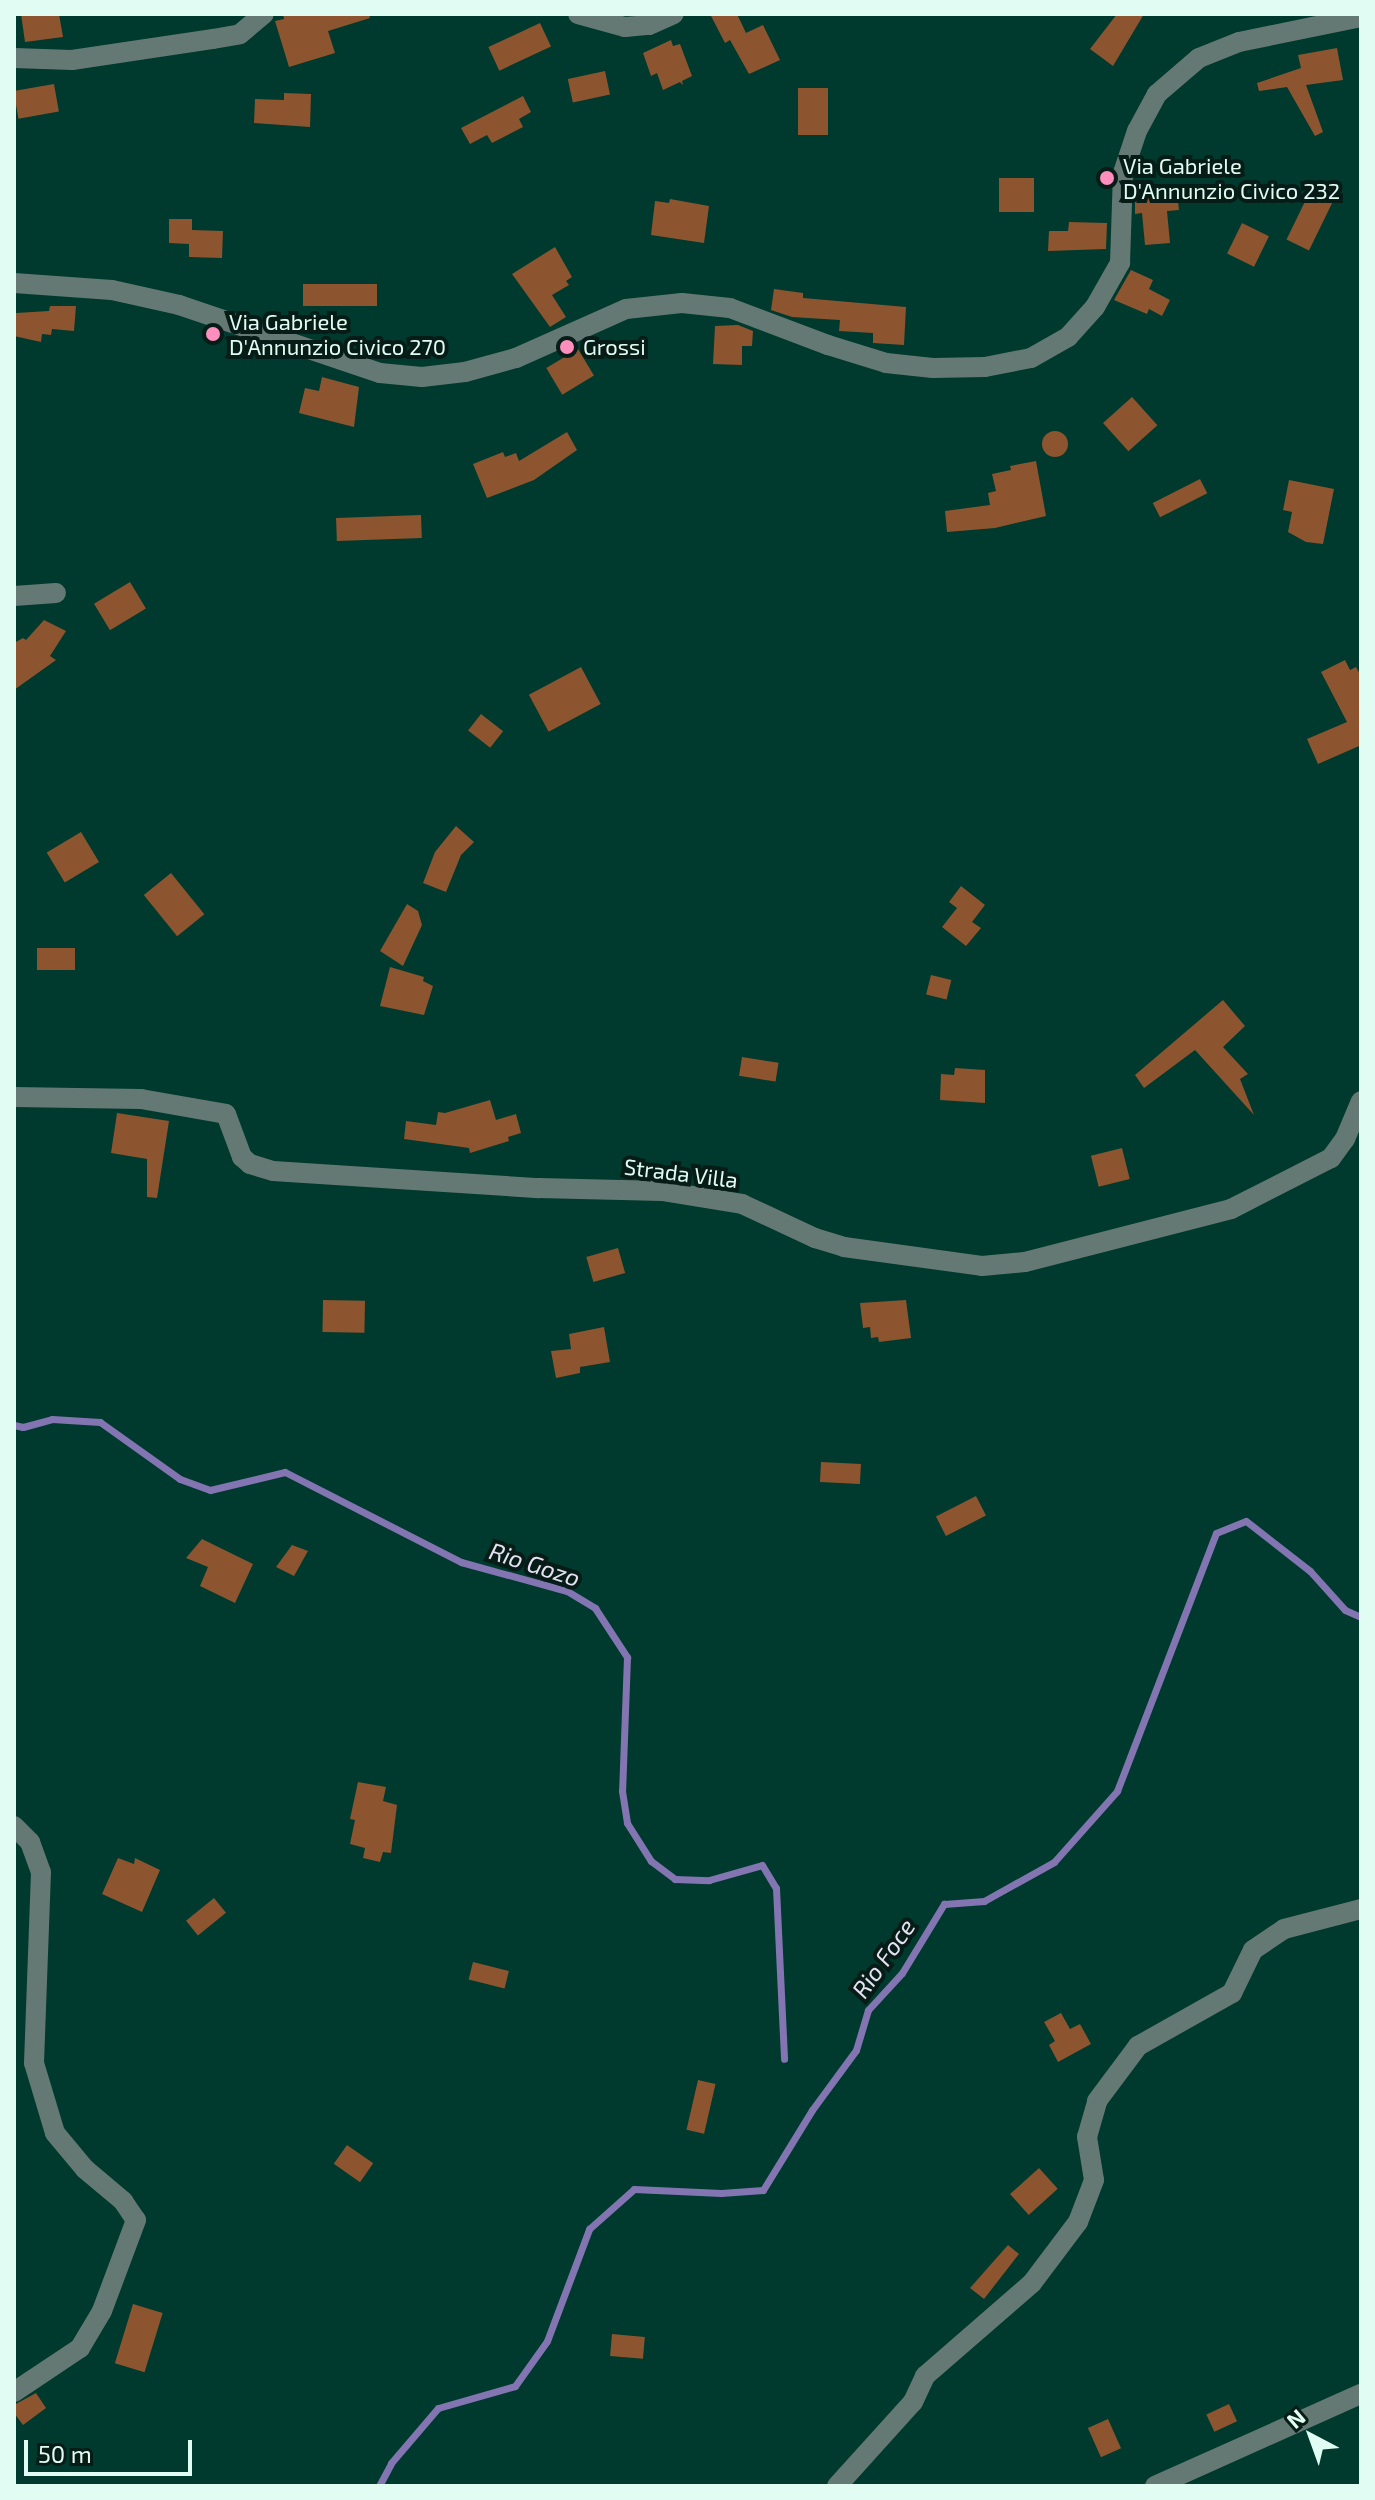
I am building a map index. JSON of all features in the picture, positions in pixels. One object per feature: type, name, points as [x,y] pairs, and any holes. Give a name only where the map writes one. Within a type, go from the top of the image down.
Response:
[{"type":"street","points":[[14,58],[72,60],[213,39],[240,34],[264,14]]},
{"type":"street","points":[[578,14],[625,27],[649,25],[674,14]]},
{"type":"street","points":[[14,283],[112,290],[179,305],[380,373],[422,377],[465,372],[516,358],[626,309],[682,303],[730,308],[886,363],[959,368],[1031,358],[1068,337],[1095,307],[1120,263],[1123,173],[1137,131],[1157,94],[1199,58],[1239,42],[1361,17]]},
{"type":"street","points":[[14,596],[56,593]]},
{"type":"street","name":"Strada Villa","points":[[14,1097],[141,1099],[226,1114],[242,1157],[250,1164],[273,1171],[539,1188],[662,1191],[742,1204],[815,1238],[844,1247],[982,1266],[1025,1262],[1231,1209],[1331,1158],[1345,1139],[1361,1101]]},
{"type":"street","points":[[14,1826],[30,1842],[41,1872],[34,2063],[55,2133],[85,2169],[123,2201],[136,2220],[102,2311],[80,2348],[14,2392]]},
{"type":"street","points":[[837,2486],[913,2402],[925,2376],[1032,2283],[1078,2222],[1094,2180],[1087,2137],[1097,2101],[1138,2046],[1232,1993],[1253,1950],[1284,1929],[1361,1909]]},
{"type":"street","points":[[1155,2486],[1361,2394]]},
{"type":"building","points":[[21,14],[59,14],[63,37],[25,42]]},
{"type":"building","points":[[283,14],[369,14],[370,18],[328,31],[335,53],[289,67],[275,21],[284,19]]},
{"type":"building","points":[[710,14],[737,14],[746,33],[763,25],[780,60],[749,74],[730,40],[725,43]]},
{"type":"building","points":[[1117,14],[1144,14],[1113,66],[1090,49]]},
{"type":"building","points":[[540,23],[551,47],[499,71],[488,47]]},
{"type":"building","points":[[671,40],[673,46],[680,44],[692,76],[682,81],[683,85],[680,82],[663,90],[657,73],[651,76],[643,53]]},
{"type":"building","points":[[1337,48],[1343,80],[1306,85],[1323,132],[1315,136],[1287,87],[1259,91],[1257,83],[1301,68],[1298,55]]},
{"type":"building","points":[[605,71],[610,94],[573,102],[568,79]]},
{"type":"building","points":[[54,84],[59,112],[18,119],[14,91]]},
{"type":"building","points":[[798,88],[828,88],[828,135],[798,135]]},
{"type":"building","points":[[284,93],[311,94],[310,127],[254,123],[255,99],[284,100]]},
{"type":"building","points":[[523,96],[531,112],[519,119],[523,127],[492,143],[487,135],[470,144],[461,128]]},
{"type":"building","points":[[999,178],[1034,178],[1034,212],[999,212]]},
{"type":"building","points":[[1315,181],[1337,192],[1309,250],[1287,239]]},
{"type":"building","points":[[1177,192],[1179,210],[1167,211],[1170,243],[1145,245],[1142,213],[1135,214],[1135,199]]},
{"type":"building","points":[[670,199],[709,206],[704,243],[651,235],[655,201],[669,203]]},
{"type":"building","points":[[169,219],[192,219],[192,230],[223,231],[222,258],[189,257],[189,244],[169,243]]},
{"type":"building","points":[[1069,222],[1107,223],[1106,249],[1048,251],[1049,231],[1068,231]]},
{"type":"building","points":[[1242,223],[1269,236],[1254,267],[1227,254]]},
{"type":"building","points":[[555,247],[572,277],[566,281],[569,285],[552,295],[566,317],[550,327],[512,274]]},
{"type":"building","points":[[1131,270],[1153,280],[1149,289],[1170,300],[1162,316],[1149,309],[1147,314],[1114,300]]},
{"type":"building","points":[[303,284],[377,284],[377,306],[303,306]]},
{"type":"building","points":[[774,289],[803,293],[803,298],[906,307],[904,345],[873,343],[873,333],[839,331],[840,320],[792,317],[771,310]]},
{"type":"building","points":[[50,306],[76,306],[74,331],[52,329],[51,335],[42,334],[41,342],[14,336],[16,313],[49,311]]},
{"type":"building","points":[[738,325],[753,331],[752,346],[742,346],[742,365],[713,364],[715,326]]},
{"type":"building","points":[[578,349],[594,376],[562,395],[546,368]]},
{"type":"building","points":[[322,377],[359,387],[354,427],[299,413],[305,388],[319,391]]},
{"type":"building","points":[[1132,397],[1157,425],[1128,451],[1103,423]]},
{"type":"building","points":[[1055,431],[1064,435],[1068,444],[1064,453],[1055,457],[1046,453],[1042,444],[1046,435]]},
{"type":"building","points":[[567,432],[577,450],[534,480],[487,498],[473,464],[503,452],[505,457],[516,453],[519,461]]},
{"type":"building","points":[[1036,461],[1046,516],[995,528],[947,532],[945,511],[990,505],[988,493],[996,491],[992,474],[1011,470],[1010,466]]},
{"type":"building","points":[[1200,479],[1207,493],[1160,517],[1153,503]]},
{"type":"building","points":[[1289,480],[1334,489],[1323,544],[1306,542],[1288,532],[1292,512],[1283,510]]},
{"type":"building","points":[[421,515],[422,538],[337,541],[336,518]]},
{"type":"building","points":[[130,582],[146,609],[110,630],[94,604]]},
{"type":"building","points":[[44,620],[66,631],[50,656],[56,660],[14,690],[14,643],[23,638],[26,640]]},
{"type":"building","points":[[1345,660],[1350,670],[1356,667],[1361,676],[1361,750],[1359,746],[1318,764],[1307,739],[1347,722],[1321,672]]},
{"type":"building","points":[[581,667],[601,704],[549,732],[529,695]]},
{"type":"building","points":[[481,714],[503,731],[490,748],[468,731]]},
{"type":"building","points":[[456,826],[474,842],[461,855],[446,892],[423,883],[435,852]]},
{"type":"building","points":[[81,832],[99,862],[65,883],[47,853]]},
{"type":"building","points":[[171,873],[204,914],[177,936],[144,895]]},
{"type":"building","points":[[961,886],[985,905],[972,922],[981,928],[966,946],[942,927],[957,908],[949,902]]},
{"type":"building","points":[[407,904],[418,911],[422,925],[403,966],[380,951]]},
{"type":"building","points":[[37,948],[75,948],[75,970],[37,970]]},
{"type":"building","points":[[390,967],[424,977],[423,981],[433,986],[424,1015],[380,1006]]},
{"type":"building","points":[[931,975],[951,980],[947,999],[926,994]]},
{"type":"building","points":[[1223,1000],[1245,1026],[1223,1047],[1248,1074],[1240,1079],[1254,1115],[1195,1050],[1144,1088],[1135,1075]]},
{"type":"building","points":[[742,1057],[779,1063],[776,1082],[739,1076]]},
{"type":"building","points":[[955,1068],[985,1070],[985,1103],[940,1100],[941,1074],[954,1075]]},
{"type":"building","points":[[490,1100],[496,1120],[516,1114],[521,1133],[508,1137],[509,1141],[470,1153],[469,1148],[404,1139],[406,1121],[436,1125],[438,1112],[445,1113]]},
{"type":"building","points":[[117,1113],[169,1121],[157,1198],[147,1197],[147,1159],[111,1153]]},
{"type":"building","points":[[1122,1148],[1130,1179],[1099,1187],[1091,1156]]},
{"type":"building","points":[[618,1248],[625,1273],[593,1282],[586,1257]]},
{"type":"building","points":[[323,1300],[365,1301],[364,1333],[322,1332]]},
{"type":"building","points":[[906,1300],[911,1338],[879,1342],[878,1337],[871,1338],[870,1327],[863,1328],[860,1303]]},
{"type":"building","points":[[604,1327],[610,1362],[580,1367],[580,1373],[556,1378],[551,1351],[571,1349],[569,1334]]},
{"type":"building","points":[[821,1462],[861,1464],[860,1484],[820,1482]]},
{"type":"building","points":[[976,1496],[986,1516],[946,1536],[936,1516]]},
{"type":"building","points":[[202,1539],[253,1564],[235,1603],[200,1586],[208,1567],[186,1558]]},
{"type":"building","points":[[292,1545],[308,1551],[294,1576],[276,1567]]},
{"type":"building","points":[[358,1782],[386,1787],[383,1801],[397,1805],[391,1853],[383,1852],[380,1862],[363,1858],[365,1848],[350,1844],[355,1820],[350,1819]]},
{"type":"building","points":[[118,1858],[134,1864],[135,1858],[160,1870],[142,1912],[102,1894]]},
{"type":"building","points":[[214,1898],[226,1913],[198,1935],[186,1921]]},
{"type":"building","points":[[473,1962],[509,1971],[505,1988],[469,1979]]},
{"type":"building","points":[[1061,2013],[1070,2029],[1080,2024],[1091,2044],[1058,2062],[1049,2045],[1055,2041],[1044,2022]]},
{"type":"building","points":[[698,2080],[716,2084],[704,2134],[687,2130]]},
{"type":"building","points":[[347,2145],[373,2163],[360,2182],[334,2164]]},
{"type":"building","points":[[1039,2168],[1058,2189],[1029,2215],[1010,2194]]},
{"type":"building","points":[[1008,2245],[1019,2254],[984,2299],[970,2288]]},
{"type":"building","points":[[133,2304],[163,2313],[145,2372],[115,2363]]},
{"type":"building","points":[[612,2334],[645,2337],[643,2359],[610,2356]]},
{"type":"building","points":[[36,2393],[46,2408],[23,2425],[14,2413],[14,2405]]},
{"type":"building","points":[[1229,2404],[1237,2421],[1214,2432],[1206,2415]]},
{"type":"building","points":[[1108,2419],[1121,2448],[1101,2457],[1088,2428]]},
{"type":"waterway","name":"Rio Gozo","points":[[14,1425],[23,1427],[52,1419],[100,1422],[180,1479],[210,1490],[285,1472],[461,1562],[567,1591],[595,1608],[627,1657],[622,1791],[627,1823],[651,1861],[675,1879],[709,1880],[762,1865],[776,1888],[784,2059]]},
{"type":"waterway","name":"Rio Foce","points":[[379,2486],[391,2463],[438,2408],[515,2386],[547,2341],[589,2229],[634,2189],[721,2193],[763,2190],[812,2110],[856,2050],[868,2010],[902,1973],[944,1904],[984,1901],[1054,1862],[1117,1791],[1216,1533],[1246,1521],[1310,1571],[1345,1610],[1361,1617]]},
{"type":"place","name":"Via Gabriele D'Annunzio Civico 232","points":[[1107,178]]},
{"type":"place","name":"Via Gabriele D'Annunzio Civico 270","points":[[213,334]]},
{"type":"place","name":"Grossi","points":[[567,347]]}]
